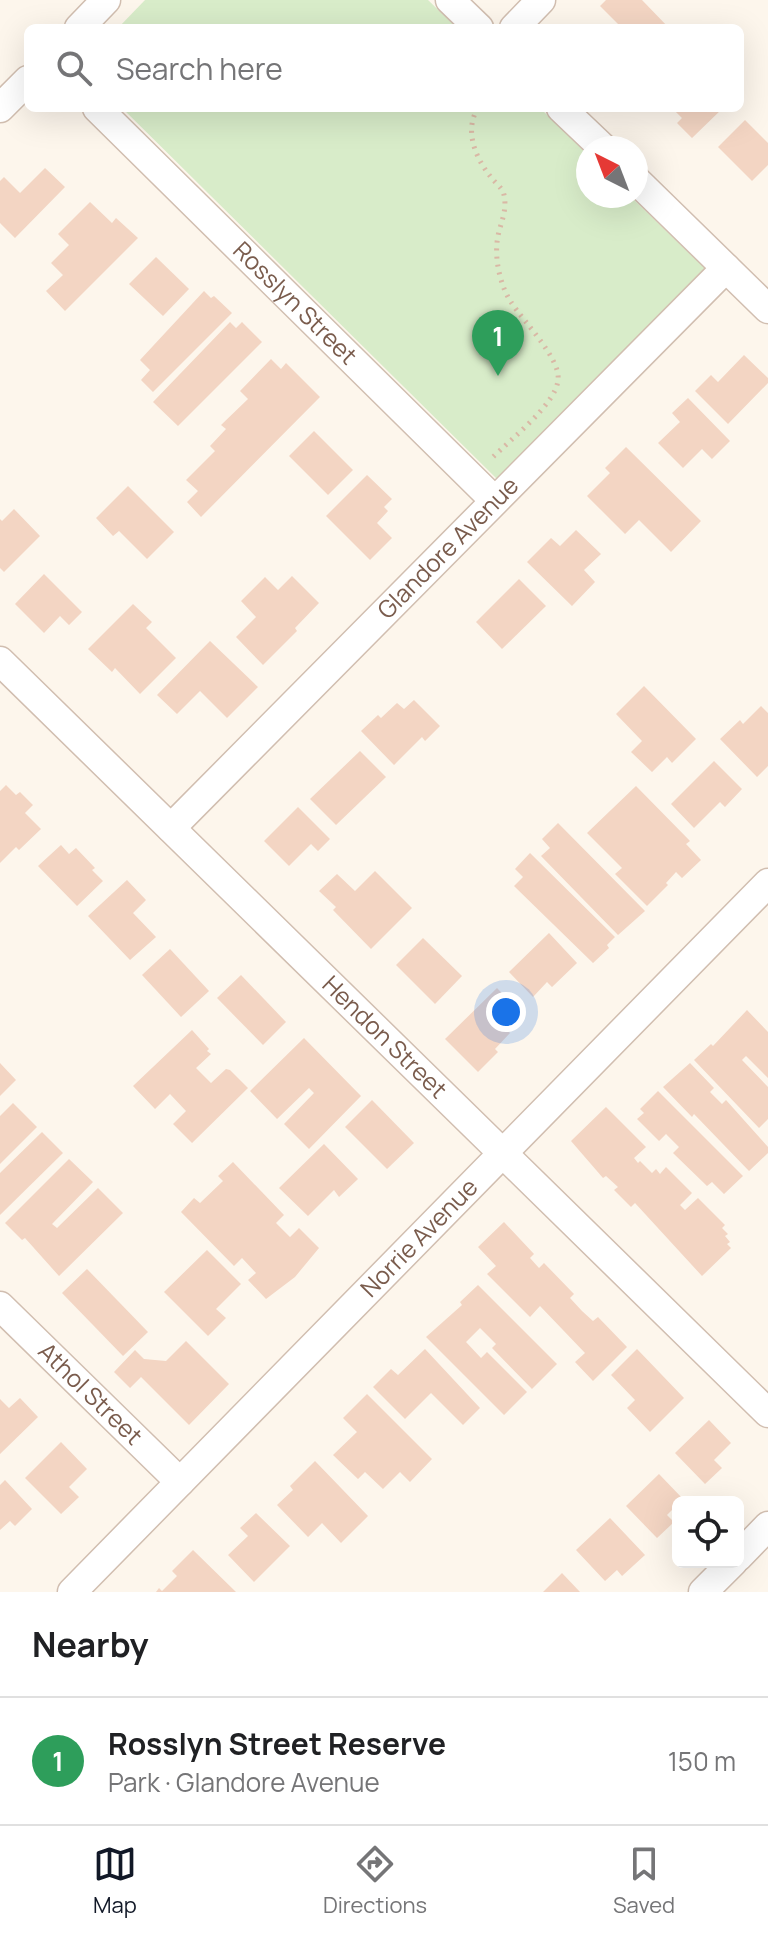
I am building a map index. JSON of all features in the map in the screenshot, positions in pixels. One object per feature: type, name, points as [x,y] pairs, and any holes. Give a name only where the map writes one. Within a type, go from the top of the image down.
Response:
[{"type":"street","points":[[83,24],[106,0]]},
{"type":"street","points":[[450,0],[475,24]]},
{"type":"street","points":[[518,24],[541,0]]},
{"type":"street","points":[[0,108],[24,84]]},
{"type":"street","name":"Rosslyn Street","points":[[101,112],[494,500]]},
{"type":"street","points":[[565,112],[590,136]]},
{"type":"street","points":[[648,192],[768,309]]},
{"type":"street","name":"Glandore Avenue","points":[[171,828],[726,268]]},
{"type":"street","name":"Hendon Street","points":[[0,661],[768,1413]]},
{"type":"street","name":"Norrie Avenue","points":[[72,1592],[768,883]]},
{"type":"street","name":"Athol Street","points":[[0,1306],[180,1482]]},
{"type":"street","points":[[744,1551],[768,1526]]},
{"type":"street","points":[[703,1592],[727,1568]]},
{"type":"path","points":[[472,478],[552,398],[558,383],[559,368],[509,300],[499,272],[497,242],[505,218],[504,193],[487,172],[470,141],[475,112]]},
{"type":"green space","points":[[145,0],[428,0],[453,24],[122,24]]},
{"type":"green space","points":[[126,112],[544,112],[576,143],[576,208],[642,208],[709,272],[498,480]]},
{"type":"building","points":[[606,0],[642,0],[665,24],[618,24],[600,6]]},
{"type":"building","points":[[676,112],[719,112],[692,138],[677,123],[682,118]]},
{"type":"building","points":[[745,120],[768,143],[768,165],[752,181],[718,147]]},
{"type":"building","points":[[45,168],[65,187],[15,238],[0,223],[0,181],[4,177],[20,193]]},
{"type":"building","points":[[90,202],[112,223],[116,218],[138,238],[65,311],[46,291],[63,275],[51,263],[69,245],[58,234]]},
{"type":"building","points":[[156,257],[189,289],[163,316],[129,284]]},
{"type":"building","points":[[204,291],[232,313],[153,392],[141,380],[150,370],[140,360]]},
{"type":"building","points":[[230,322],[236,328],[242,322],[262,342],[178,426],[153,402]]},
{"type":"building","points":[[744,355],[768,378],[768,383],[728,424],[695,391],[711,375],[718,382]]},
{"type":"building","points":[[271,359],[281,369],[286,363],[320,397],[201,517],[187,502],[198,491],[186,480],[215,451],[210,446],[226,429],[221,425],[248,399],[240,391]]},
{"type":"building","points":[[688,398],[730,441],[712,459],[702,449],[683,468],[658,443],[680,422],[672,413]]},
{"type":"building","points":[[314,431],[353,470],[328,495],[289,456]]},
{"type":"building","points":[[626,447],[701,521],[671,552],[639,520],[625,534],[587,496],[610,473],[605,468]]},
{"type":"building","points":[[367,475],[392,499],[384,507],[388,511],[377,523],[392,538],[370,560],[326,516]]},
{"type":"building","points":[[128,486],[174,532],[147,559],[119,531],[113,536],[96,518]]},
{"type":"building","points":[[14,509],[40,536],[4,572],[0,568],[0,519],[2,521]]},
{"type":"building","points":[[576,530],[601,554],[584,570],[595,582],[572,606],[527,562],[551,538],[560,546]]},
{"type":"building","points":[[44,574],[82,612],[69,625],[60,616],[44,633],[15,604]]},
{"type":"building","points":[[292,576],[319,603],[295,628],[297,631],[263,665],[236,637],[256,617],[241,601],[265,577],[278,590]]},
{"type":"building","points":[[519,579],[546,606],[502,649],[476,622]]},
{"type":"building","points":[[133,604],[152,622],[146,628],[176,658],[140,694],[115,668],[112,672],[88,649]]},
{"type":"building","points":[[210,641],[258,687],[227,718],[200,691],[177,714],[157,695]]},
{"type":"building","points":[[644,686],[696,739],[672,763],[667,757],[652,772],[631,752],[642,741],[616,714]]},
{"type":"building","points":[[414,700],[440,726],[425,741],[422,737],[394,765],[361,731],[397,703],[404,709]]},
{"type":"building","points":[[761,706],[768,713],[768,766],[757,777],[720,739],[740,720],[743,724]]},
{"type":"building","points":[[360,751],[386,777],[336,825],[310,799]]},
{"type":"building","points":[[714,761],[742,789],[725,807],[720,802],[694,828],[671,804]]},
{"type":"building","points":[[6,785],[16,795],[20,792],[33,805],[25,813],[41,829],[0,863],[0,791]]},
{"type":"building","points":[[636,786],[690,841],[686,844],[701,860],[682,878],[676,872],[647,906],[615,874],[622,868],[587,833]]},
{"type":"building","points":[[298,807],[330,839],[318,851],[311,844],[289,866],[264,841]]},
{"type":"building","points":[[558,823],[645,911],[618,935],[541,856],[550,848],[542,839]]},
{"type":"building","points":[[61,845],[69,854],[76,848],[103,881],[77,906],[38,866]]},
{"type":"building","points":[[530,853],[615,937],[607,945],[609,948],[593,963],[514,886],[523,877],[515,869]]},
{"type":"building","points":[[375,871],[412,908],[371,949],[319,891],[337,874],[355,891]]},
{"type":"building","points":[[127,880],[146,900],[133,913],[156,937],[130,960],[88,916]]},
{"type":"building","points":[[549,933],[577,963],[552,987],[547,982],[533,997],[509,972]]},
{"type":"building","points":[[423,938],[462,976],[435,1004],[396,965]]},
{"type":"building","points":[[170,949],[209,991],[181,1017],[142,975]]},
{"type":"building","points":[[241,975],[286,1022],[263,1045],[217,998]]},
{"type":"building","points":[[497,988],[522,1014],[506,1029],[510,1033],[495,1049],[498,1052],[478,1072],[445,1039]]},
{"type":"building","points":[[747,1010],[768,1032],[768,1078],[746,1056],[742,1060],[768,1087],[768,1119],[759,1128],[694,1060],[711,1044],[713,1046]]},
{"type":"building","points":[[192,1030],[211,1054],[196,1068],[211,1083],[226,1069],[230,1070],[248,1088],[192,1143],[173,1124],[186,1111],[170,1094],[155,1109],[133,1086]]},
{"type":"building","points":[[304,1038],[361,1096],[309,1149],[284,1124],[314,1093],[309,1088],[277,1119],[250,1091]]},
{"type":"building","points":[[0,1063],[16,1080],[0,1096]]},
{"type":"building","points":[[690,1063],[714,1088],[710,1092],[722,1104],[726,1100],[768,1147],[768,1153],[749,1171],[663,1087]]},
{"type":"building","points":[[658,1091],[743,1176],[724,1194],[712,1182],[707,1186],[673,1153],[679,1147],[666,1134],[659,1141],[637,1119],[644,1113],[640,1109]]},
{"type":"building","points":[[372,1100],[414,1143],[387,1169],[345,1127]]},
{"type":"building","points":[[13,1103],[37,1127],[0,1164],[0,1116]]},
{"type":"building","points":[[606,1107],[646,1147],[634,1158],[638,1163],[640,1161],[652,1173],[656,1169],[660,1174],[666,1167],[692,1193],[680,1205],[685,1210],[698,1198],[725,1225],[722,1228],[728,1234],[725,1236],[731,1248],[702,1276],[635,1203],[631,1207],[614,1190],[618,1187],[606,1176],[603,1178],[571,1141]]},
{"type":"building","points":[[42,1132],[63,1153],[0,1215],[0,1173]]},
{"type":"building","points":[[324,1144],[358,1179],[339,1197],[334,1190],[308,1216],[279,1188]]},
{"type":"building","points":[[69,1159],[93,1182],[52,1224],[57,1228],[98,1188],[123,1213],[59,1276],[25,1238],[22,1240],[5,1223]]},
{"type":"building","points":[[233,1162],[284,1215],[276,1223],[290,1237],[299,1228],[319,1248],[295,1277],[266,1299],[248,1280],[256,1273],[242,1258],[234,1266],[181,1212],[194,1198],[200,1203],[223,1181],[218,1176]]},
{"type":"building","points":[[504,1222],[534,1254],[530,1258],[539,1268],[544,1263],[574,1294],[570,1298],[582,1311],[593,1321],[598,1317],[627,1347],[593,1381],[575,1362],[585,1353],[540,1306],[530,1317],[487,1274],[496,1266],[478,1247]]},
{"type":"building","points":[[207,1250],[241,1284],[216,1309],[226,1318],[208,1336],[164,1292]]},
{"type":"building","points":[[87,1269],[148,1332],[123,1356],[62,1293]]},
{"type":"building","points":[[478,1285],[557,1364],[532,1389],[492,1348],[496,1344],[480,1328],[466,1342],[481,1358],[487,1352],[527,1392],[504,1415],[426,1337],[462,1305],[460,1302]]},
{"type":"building","points":[[186,1341],[229,1384],[189,1425],[141,1377],[130,1388],[114,1372],[135,1350],[144,1359],[166,1361]]},
{"type":"building","points":[[425,1349],[480,1408],[463,1425],[431,1393],[405,1419],[373,1387],[391,1369],[398,1375]]},
{"type":"building","points":[[637,1349],[684,1398],[650,1432],[627,1408],[635,1400],[611,1375]]},
{"type":"building","points":[[367,1394],[432,1459],[410,1482],[400,1472],[383,1489],[365,1472],[358,1479],[333,1455],[357,1432],[343,1418]]},
{"type":"building","points":[[20,1398],[38,1417],[0,1454],[0,1399],[9,1408]]},
{"type":"building","points":[[709,1420],[731,1443],[714,1460],[722,1468],[705,1484],[675,1453]]},
{"type":"building","points":[[61,1442],[87,1469],[69,1487],[79,1497],[61,1514],[25,1478]]},
{"type":"building","points":[[315,1461],[368,1516],[341,1543],[322,1523],[308,1537],[277,1505],[293,1490],[290,1486]]},
{"type":"building","points":[[659,1474],[680,1496],[672,1496],[672,1510],[667,1515],[672,1524],[657,1538],[626,1506]]},
{"type":"building","points":[[5,1480],[32,1509],[15,1526],[10,1521],[0,1530],[0,1485]]},
{"type":"building","points":[[256,1513],[290,1546],[254,1582],[228,1555],[248,1536],[240,1528]]},
{"type":"building","points":[[610,1518],[645,1555],[622,1576],[617,1570],[605,1581],[576,1550]]},
{"type":"building","points":[[193,1550],[236,1592],[156,1592],[159,1588],[162,1591],[177,1576],[172,1571]]},
{"type":"building","points":[[562,1573],[580,1592],[543,1592]]},
{"type":"place","name":"Rosslyn Street Reserve","points":[[498,376]]}]
